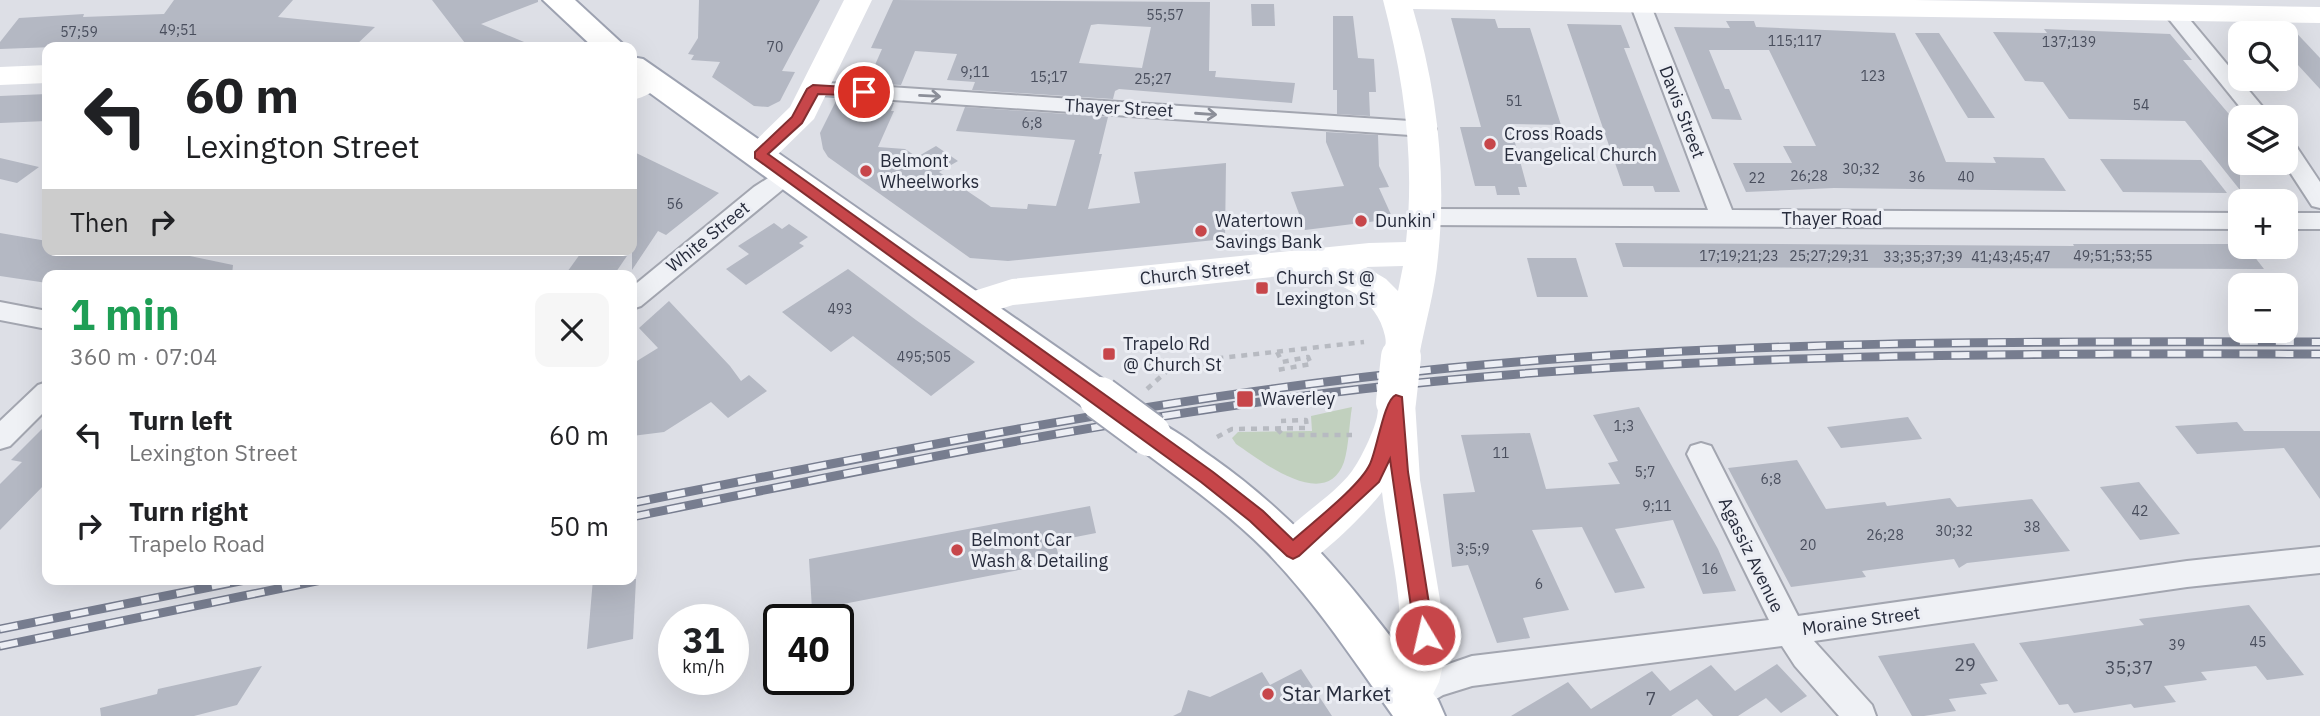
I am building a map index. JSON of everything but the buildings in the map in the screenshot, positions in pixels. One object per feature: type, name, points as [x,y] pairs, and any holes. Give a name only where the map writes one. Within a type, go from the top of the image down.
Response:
[{"type":"main road","points":[[558,0],[605,42]]},
{"type":"main road","points":[[638,79],[760,155],[971,305],[1111,383],[1150,435],[1242,504],[1293,551],[1338,603],[1415,708]]},
{"type":"street","points":[[760,155],[797,120],[858,0]]},
{"type":"street","points":[[1293,551],[1373,477],[1385,451],[1396,402],[1403,347],[1422,253],[1425,129],[1418,76],[1396,0],[2320,15]]},
{"type":"street","name":"Davis Street","points":[[1641,6],[1723,218]]},
{"type":"street","points":[[2174,13],[2250,105]]},
{"type":"street","points":[[0,76],[42,74]]},
{"type":"street","name":"Thayer Street","points":[[813,89],[1425,129]]},
{"type":"street","points":[[2298,166],[2320,200]]},
{"type":"street","name":"White Street","points":[[637,296],[762,193],[787,176]]},
{"type":"street","name":"Thayer Road","points":[[1424,217],[2228,220]]},
{"type":"street","points":[[2298,221],[2320,221]]},
{"type":"street","name":"Church Street","points":[[971,305],[1012,292],[1386,253],[1422,253]]},
{"type":"street","points":[[1298,262],[1343,271],[1369,283],[1392,309],[1403,347]]},
{"type":"street","points":[[0,311],[42,319]]},
{"type":"street","points":[[0,438],[42,397]]},
{"type":"street","points":[[1396,402],[1399,472],[1425,635],[1415,708]]},
{"type":"street","name":"Agassiz Avenue","points":[[1702,454],[1790,631],[1806,656],[1860,716]]},
{"type":"street","name":"Moraine Street","points":[[1415,708],[1434,683],[1472,671],[1790,631],[2187,574],[2320,560]]},
{"type":"path","points":[[1111,383],[1176,363],[1364,342]]},
{"type":"path","points":[[1277,352],[1282,362],[1308,357],[1311,364],[1277,370]]},
{"type":"path","points":[[1147,389],[1176,363]]},
{"type":"path","points":[[1217,437],[1232,429],[1307,428],[1306,420],[1281,421]]},
{"type":"path","points":[[1276,429],[1283,435],[1352,435]]},
{"type":"green space","points":[[1352,407],[1344,462],[1335,477],[1323,483],[1308,483],[1292,478],[1260,461],[1232,438],[1238,432],[1312,431],[1311,416]]},
{"type":"railway","points":[[637,502],[1141,408],[1346,379],[1449,368],[1776,347],[1993,342],[2320,342]]},
{"type":"railway","points":[[637,516],[1109,425],[1301,396],[1398,385],[1628,367],[1859,357],[2320,354]]},
{"type":"railway","points":[[0,629],[220,585]]},
{"type":"railway","points":[[0,646],[297,585]]},
{"type":"place","name":"Cross Roads Evangelical Church","points":[[1490,144]]},
{"type":"place","name":"Belmont Wheelworks","points":[[866,171]]},
{"type":"place","name":"Dunkin'","points":[[1361,221]]},
{"type":"place","name":"Watertown Savings Bank","points":[[1201,231]]},
{"type":"place","name":"Church St @ Lexington St","points":[[1262,288]]},
{"type":"place","name":"Trapelo Rd @ Church St","points":[[1109,354]]},
{"type":"place","name":"Waverley","points":[[1245,399]]},
{"type":"place","name":"Belmont Car Wash & Detailing","points":[[957,550]]},
{"type":"place","name":"Star Market","points":[[1268,694]]},
{"type":"route","points":[[864,92],[813,89],[797,120],[760,155],[1207,477],[1269,527],[1293,551],[1361,491],[1373,477],[1385,451],[1396,402],[1395,428],[1399,472],[1425,635]]}]
